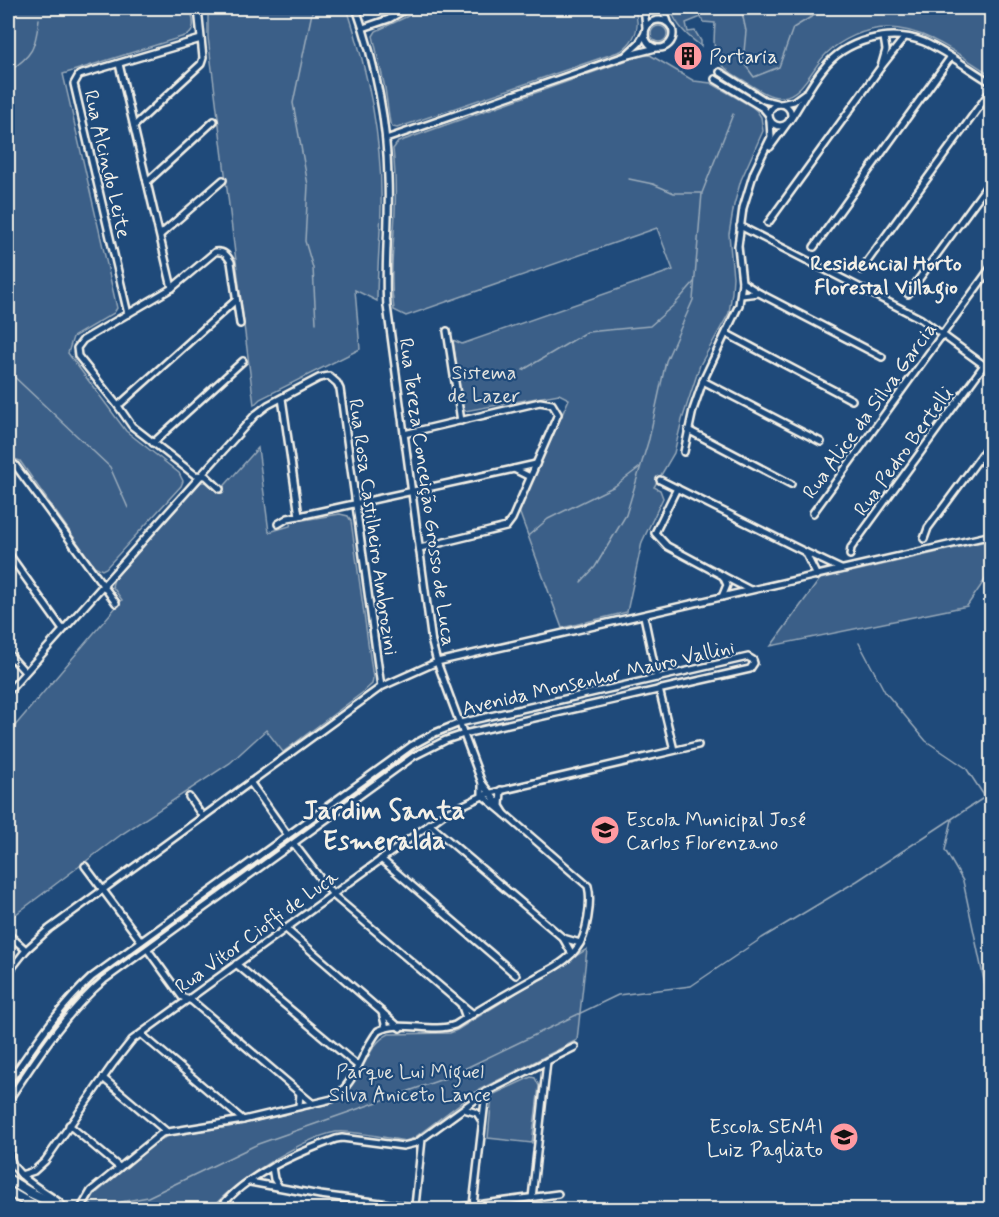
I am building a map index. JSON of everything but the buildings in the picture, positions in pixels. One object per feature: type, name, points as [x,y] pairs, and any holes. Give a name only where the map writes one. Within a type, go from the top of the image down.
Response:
[{"type":"main road","points":[[8,1179],[29,1192],[68,1209]]},
{"type":"main road","points":[[8,1191],[40,1209]]},
{"type":"street","points":[[134,126],[201,64],[198,8]]},
{"type":"street","name":"Rua Tereza Conceição Grosso de Luca","points":[[357,8],[378,89],[386,139],[388,194],[385,273],[387,306],[410,491],[436,663],[482,783],[482,795],[587,883],[590,889],[586,925],[578,946]]},
{"type":"street","points":[[363,28],[389,19],[408,8]]},
{"type":"street","points":[[644,8],[647,42],[656,48]]},
{"type":"street","points":[[386,139],[625,56],[665,47],[672,41],[673,32],[663,8]]},
{"type":"street","points":[[625,56],[639,43],[650,23],[663,20],[669,24]]},
{"type":"street","points":[[881,67],[886,50],[884,37]]},
{"type":"street","points":[[763,155],[788,122],[823,68],[843,51],[867,40],[884,37],[924,42],[992,83]]},
{"type":"street","points":[[768,223],[904,38]]},
{"type":"street","name":"Rua Alcindo Leite","points":[[128,314],[74,91],[76,79],[79,75],[201,39]]},
{"type":"street","points":[[814,247],[950,58]]},
{"type":"street","points":[[119,64],[172,288]]},
{"type":"street","points":[[720,72],[764,100],[787,106],[790,111],[788,122]]},
{"type":"street","points":[[715,79],[761,106],[769,118],[779,126],[788,122]]},
{"type":"street","points":[[684,452],[688,430],[703,381],[736,315],[741,295],[738,246],[742,208],[750,182],[772,134],[770,108],[798,99],[814,83]]},
{"type":"street","points":[[861,270],[992,89]]},
{"type":"street","points":[[147,182],[214,121]]},
{"type":"street","points":[[908,294],[992,178]]},
{"type":"street","points":[[160,236],[223,180]]},
{"type":"street","points":[[740,226],[921,319],[992,371]]},
{"type":"street","points":[[220,489],[206,476],[195,475],[132,426],[78,356],[77,348],[83,340],[172,288],[215,252],[220,251],[231,262],[240,324]]},
{"type":"street","name":"Rua Alice da Silva Garcia","points":[[813,513],[992,266]]},
{"type":"street","points":[[742,282],[882,357]]},
{"type":"street","points":[[741,295],[759,293]]},
{"type":"street","points":[[118,406],[236,300]]},
{"type":"street","points":[[447,331],[461,421]]},
{"type":"street","points":[[727,334],[852,400]]},
{"type":"street","points":[[153,443],[243,361]]},
{"type":"street","name":"Rua Pedro Bertelli","points":[[850,555],[851,548],[984,365]]},
{"type":"street","name":"Rua Rosa Castilheiro Ambrozini","points":[[282,398],[319,378],[329,376],[337,382],[340,389],[381,687]]},
{"type":"street","points":[[703,381],[821,442]]},
{"type":"street","points":[[8,692],[102,584],[261,409],[282,398],[299,516]]},
{"type":"street","points":[[404,434],[540,402],[552,404],[558,414],[512,519],[506,527],[420,548]]},
{"type":"street","points":[[688,430],[790,484]]},
{"type":"street","points":[[924,539],[928,528],[992,441]]},
{"type":"street","points":[[8,461],[15,465],[116,603]]},
{"type":"street","points":[[278,524],[288,518],[536,464]]},
{"type":"street","points":[[514,469],[530,477]]},
{"type":"street","points":[[660,480],[842,570]]},
{"type":"street","points":[[677,488],[655,533],[667,546],[750,591]]},
{"type":"street","points":[[8,973],[26,950],[49,929],[381,687],[436,663],[992,535]]},
{"type":"street","points":[[805,552],[820,575]]},
{"type":"street","points":[[8,553],[63,630]]},
{"type":"street","points":[[817,558],[824,567],[820,575]]},
{"type":"street","points":[[723,576],[732,595]]},
{"type":"street","points":[[722,597],[727,585]]},
{"type":"street","points":[[644,616],[657,678]]},
{"type":"street","points":[[8,653],[25,672]]},
{"type":"street","name":"Avenida Monsenhor Mauro Vallini","points":[[8,1083],[53,1018],[74,993],[92,977],[411,746],[460,723],[748,657],[753,660],[754,663],[750,669],[464,734],[414,756],[104,980],[81,1000],[61,1025],[8,1101]]},
{"type":"street","points":[[659,689],[674,750]]},
{"type":"street","name":"Rua Vitor Cioffi de Luca","points":[[21,1175],[31,1173],[41,1165],[125,1048],[141,1034],[456,806],[501,790],[698,745]]},
{"type":"street","points":[[250,782],[287,834]]},
{"type":"street","name":"Rua Tereza Conceição Grosso de Luca","points":[[482,783],[505,814]]},
{"type":"street","points":[[500,806],[501,790]]},
{"type":"street","points":[[189,797],[203,817]]},
{"type":"street","points":[[80,1209],[87,1194],[165,1133],[243,1120],[332,1099],[337,1096],[358,1066],[378,1031],[386,1028],[448,1028],[572,954],[578,946],[563,938],[429,824]]},
{"type":"street","points":[[294,844],[333,895],[473,1014]]},
{"type":"street","points":[[381,859],[516,975],[522,985]]},
{"type":"street","points":[[86,866],[141,940]]},
{"type":"street","points":[[286,928],[400,1028]]},
{"type":"street","points":[[8,934],[26,950]]},
{"type":"street","points":[[563,938],[572,954]]},
{"type":"street","points":[[148,950],[182,997],[312,1103]]},
{"type":"street","points":[[236,964],[358,1066]]},
{"type":"street","points":[[461,1004],[466,1018]]},
{"type":"street","points":[[382,1012],[386,1028]]},
{"type":"street","points":[[141,1034],[243,1120]]},
{"type":"street","points":[[219,1209],[249,1182],[272,1167],[336,1139],[410,1146],[486,1092],[575,1047]]},
{"type":"street","points":[[532,1198],[547,1061]]},
{"type":"street","points":[[103,1078],[159,1124],[165,1133]]},
{"type":"street","points":[[473,1205],[486,1092]]},
{"type":"street","points":[[299,1106],[300,1093]]},
{"type":"street","points":[[228,1108],[233,1121]]},
{"type":"street","points":[[462,1110],[474,1110],[483,1122]]},
{"type":"street","points":[[69,1125],[119,1167]]},
{"type":"street","points":[[8,1131],[11,1140],[11,1162],[21,1175],[68,1209]]},
{"type":"street","points":[[415,1206],[422,1139]]},
{"type":"street","points":[[272,1167],[274,1179],[280,1188]]},
{"type":"street","points":[[249,1182],[437,1209],[558,1194]]},
{"type":"green space","points":[[8,8],[191,8],[193,19],[192,30],[188,35],[63,74],[117,308],[114,313],[73,337],[68,353],[126,431],[179,473],[183,481],[181,486],[102,570],[94,566],[20,461],[8,457]]},
{"type":"green space","points":[[208,8],[347,8],[368,82],[377,132],[381,210],[377,301],[355,290],[360,349],[260,399],[254,405],[208,37]]},
{"type":"green space","points":[[362,8],[392,8],[377,14],[369,13]]},
{"type":"green space","points":[[418,8],[634,8],[637,26],[634,37],[621,51],[397,128],[390,123],[385,88],[373,36],[376,31],[408,16]]},
{"type":"green space","points":[[670,8],[981,8],[985,16],[985,34],[991,40],[991,75],[928,37],[900,29],[885,28],[862,32],[839,44],[827,53],[802,86],[789,95],[777,97],[766,94],[724,68],[716,56],[715,23],[703,22],[701,17],[686,23],[688,32],[695,31],[701,41],[701,46],[682,29]]},
{"type":"green space","points":[[656,26],[662,26],[667,34],[665,40],[656,42],[651,37],[651,31]]},
{"type":"green space","name":"Sistema de Lazer","points":[[650,55],[694,81],[711,83],[751,106],[761,117],[763,131],[741,180],[734,205],[729,234],[733,277],[729,313],[700,365],[674,453],[654,487],[660,490],[663,498],[642,542],[627,612],[562,628],[519,511],[569,399],[559,394],[465,411],[453,340],[462,344],[673,270],[657,228],[406,316],[394,310],[392,272],[395,172],[393,149],[398,142],[639,56]]},
{"type":"green space","points":[[258,448],[269,532],[290,526],[291,522],[340,514],[348,516],[351,521],[372,684],[283,752],[266,730],[230,763],[122,834],[8,920],[8,734],[122,600],[112,586],[114,579],[201,482],[206,482],[219,492]]},
{"type":"green space","points":[[991,540],[991,571],[967,606],[771,646],[820,579]]},
{"type":"green space","name":"Parque Lui Miguel Silva Aniceto Lance","points":[[587,949],[577,1040],[477,1091],[414,1138],[405,1141],[343,1132],[321,1136],[269,1163],[221,1198],[211,1209],[98,1209],[92,1207],[90,1202],[94,1195],[156,1142],[168,1136],[234,1126],[333,1103],[351,1086],[373,1048],[389,1034],[450,1033],[457,1030]]},
{"type":"green space","points":[[531,1077],[535,1078],[539,1086],[532,1143],[488,1138],[492,1095]]},
{"type":"waterway","points":[[142,8],[166,12]]},
{"type":"waterway","points":[[313,8],[293,103],[308,185],[305,241],[313,268],[316,323]]},
{"type":"waterway","points":[[741,8],[746,31],[743,62],[754,77],[779,67],[793,28],[826,8]]},
{"type":"waterway","points":[[981,8],[985,16],[985,34],[992,40]]},
{"type":"waterway","points":[[8,72],[28,56],[36,38],[39,19]]},
{"type":"waterway","points":[[581,582],[595,567],[626,515],[649,439],[666,361],[693,300],[702,193],[733,114]]},
{"type":"waterway","points":[[629,179],[653,184],[674,193],[701,193]]},
{"type":"waterway","points":[[523,370],[587,332],[650,326],[675,304],[694,282]]},
{"type":"waterway","points":[[8,371],[110,467],[128,508]]},
{"type":"waterway","points":[[529,535],[548,519],[615,486],[640,467]]},
{"type":"waterway","points":[[859,643],[885,692],[926,741],[966,768],[985,797]]},
{"type":"waterway","points":[[121,1202],[148,1197],[258,1144],[443,1079],[618,995],[691,986],[762,938],[857,881],[985,797],[992,797]]},
{"type":"waterway","points":[[952,820],[945,850],[963,881],[992,1018]]},
{"type":"place","name":"Portaria","points":[[688,56]]},
{"type":"place","name":"Escola Municipal José Carlos Florenzano","points":[[605,830]]},
{"type":"place","name":"Escola SENAI Luiz Pagliato","points":[[844,1137]]},
{"type":"district","name":"Residencial Horto Florestal Villagio","points":[[886,275]]},
{"type":"district","name":"Jardim Santa Esmeralda","points":[[384,825]]}]
